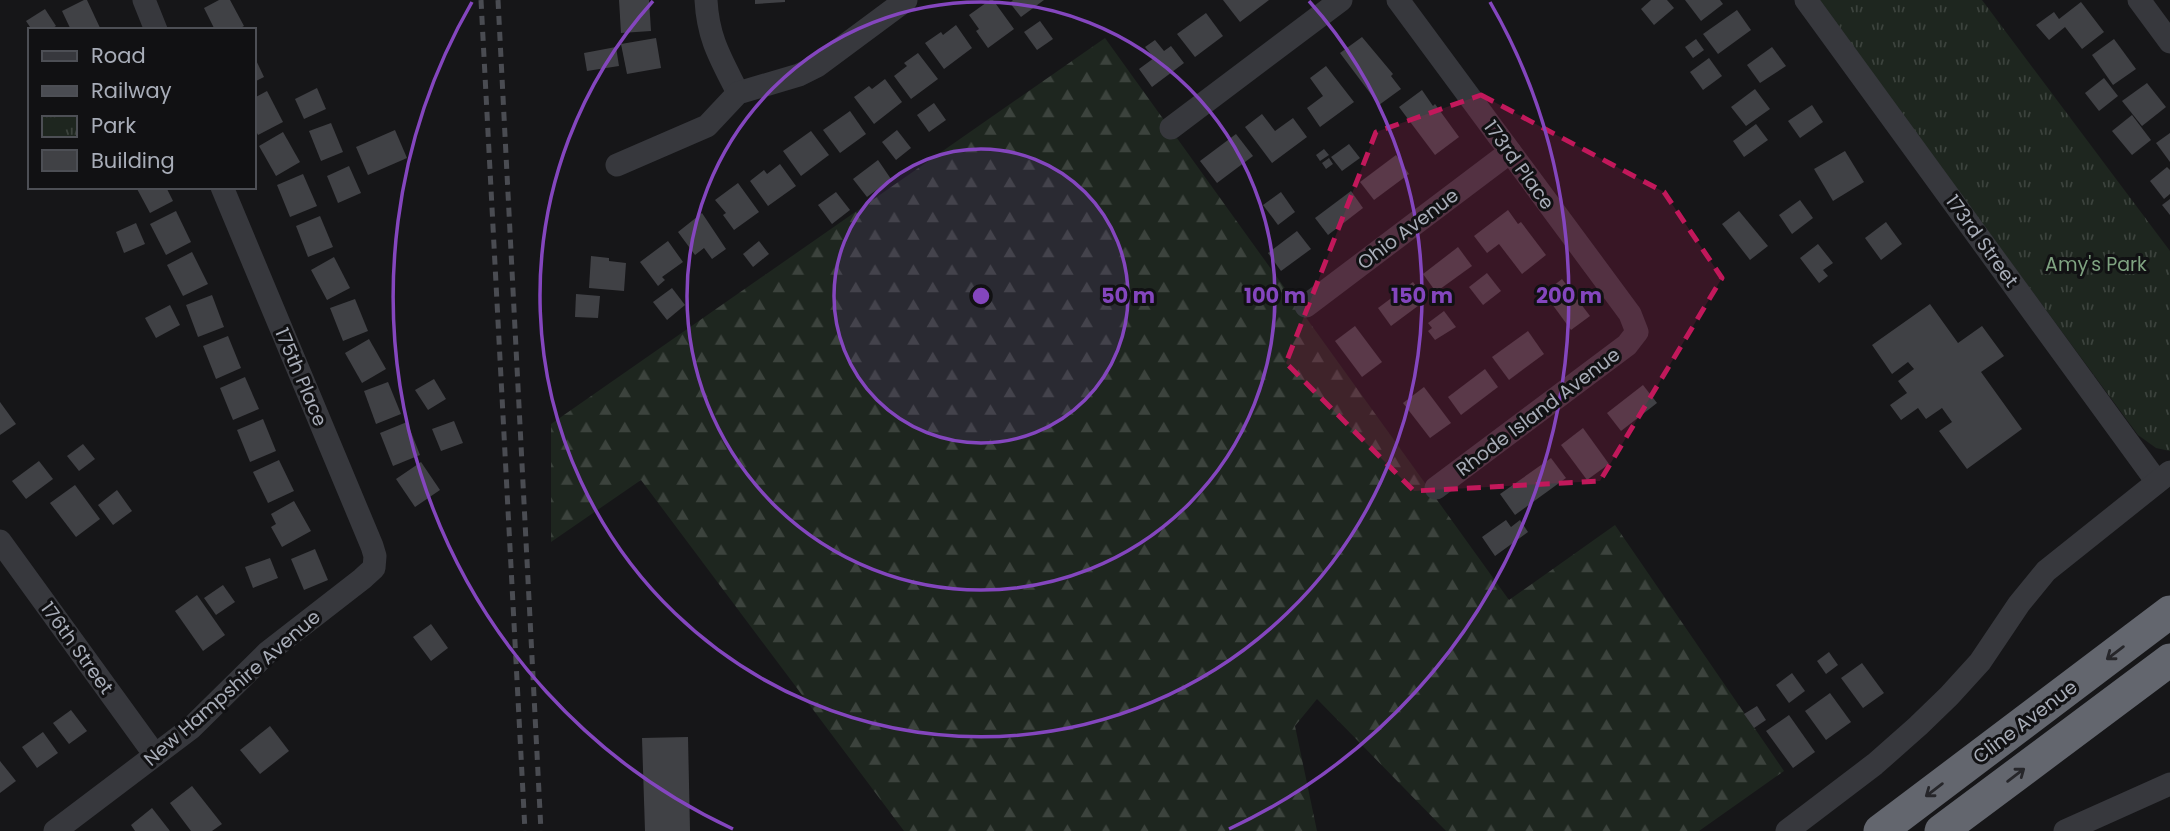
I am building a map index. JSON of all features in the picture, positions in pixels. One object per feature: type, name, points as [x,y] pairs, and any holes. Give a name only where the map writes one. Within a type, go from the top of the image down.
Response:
[{"type":"highway","name":"Cline Avenue","points":[[1880,831],[2170,612]]},
{"type":"highway","name":"Cline Avenue","points":[[1941,831],[2170,660]]},
{"type":"street","points":[[144,0],[155,28]]},
{"type":"street","points":[[706,0],[712,40],[738,93]]},
{"type":"street","points":[[617,165],[707,126],[738,93],[799,75],[817,66],[906,0]]},
{"type":"street","points":[[1171,128],[1342,0]]},
{"type":"street","name":"173rd Place","points":[[1398,0],[1630,314],[1637,332]]},
{"type":"street","name":"173rd Street","points":[[1806,0],[2163,477]]},
{"type":"street","points":[[2139,0],[2168,37]]},
{"type":"street","name":"Ohio Avenue","points":[[1306,306],[1510,152]]},
{"type":"street","name":"175th Place","points":[[223,189],[372,547],[375,556],[374,568]]},
{"type":"street","name":"Rhode Island Avenue","points":[[1436,488],[1627,345],[1637,332]]},
{"type":"street","points":[[1787,831],[1875,764],[1950,696],[1980,662],[2019,604],[2046,571],[2163,477]]},
{"type":"street","name":"176th Street","points":[[0,541],[155,755]]},
{"type":"street","name":"New Hampshire Avenue","points":[[55,831],[191,728],[268,652],[374,568]]},
{"type":"street","points":[[2065,831],[2170,784]]},
{"type":"highlighted area","points":[[1481,95],[1664,192],[1722,278],[1600,481],[1414,491],[1286,363],[1376,132]]},
{"type":"green space","name":"Amy's Park","points":[[1818,0],[1982,0],[2170,251],[2170,451],[2156,448],[2138,435]]},
{"type":"green space","points":[[1105,38],[1509,600],[1615,525],[1784,771],[1699,831],[1446,831],[1317,699],[1295,726],[1317,831],[904,831],[641,480],[551,542],[551,424]]},
{"type":"building","points":[[87,0],[100,28],[70,28],[62,11]]},
{"type":"building","points":[[219,0],[230,0],[244,26],[214,28],[204,8]]},
{"type":"building","points":[[619,0],[649,0],[651,31],[621,33]]},
{"type":"building","points":[[755,0],[785,0],[785,2],[755,4]]},
{"type":"building","points":[[993,0],[1014,29],[988,48],[969,15]]},
{"type":"building","points":[[1013,0],[1044,0],[1021,17],[1010,3]]},
{"type":"building","points":[[1223,0],[1269,0],[1240,22]]},
{"type":"building","points":[[1651,0],[1667,0],[1674,8],[1654,25],[1641,9]]},
{"type":"building","points":[[1685,0],[1720,0],[1723,4],[1701,21]]},
{"type":"building","points":[[2081,2],[2104,32],[2082,49],[2065,27],[2049,40],[2036,25],[2054,12],[2059,19]]},
{"type":"building","points":[[45,9],[56,26],[31,28],[26,21]]},
{"type":"building","points":[[1737,10],[1751,30],[1718,54],[1703,34]]},
{"type":"building","points":[[1206,13],[1223,36],[1195,57],[1177,34]]},
{"type":"building","points":[[1040,21],[1053,39],[1037,50],[1024,32]]},
{"type":"building","points":[[956,25],[972,48],[944,69],[925,43],[941,32],[943,35]]},
{"type":"building","points":[[1362,37],[1393,74],[1391,76],[1401,89],[1379,105],[1340,53]]},
{"type":"building","points":[[656,38],[661,68],[627,74],[621,44]]},
{"type":"building","points":[[1696,39],[1704,50],[1693,58],[1685,47]]},
{"type":"building","points":[[2114,39],[2136,69],[2113,85],[2092,55]]},
{"type":"building","points":[[1155,40],[1164,51],[1171,46],[1184,63],[1152,87],[1139,69],[1154,58],[1145,47]]},
{"type":"building","points":[[616,47],[619,66],[587,71],[584,53]]},
{"type":"building","points":[[1772,47],[1786,66],[1760,83],[1747,65]]},
{"type":"building","points":[[918,53],[938,79],[911,99],[894,76],[907,66],[904,63]]},
{"type":"building","points":[[1709,58],[1722,76],[1703,90],[1690,72]]},
{"type":"building","points":[[256,60],[264,77],[256,81]]},
{"type":"building","points":[[1326,66],[1354,102],[1320,127],[1307,108],[1323,96],[1310,78]]},
{"type":"building","points":[[2104,78],[2118,96],[2099,111],[2085,93]]},
{"type":"building","points":[[885,79],[902,102],[874,124],[854,97],[869,86],[872,89]]},
{"type":"building","points":[[2147,83],[2166,107],[2142,126],[2122,101]]},
{"type":"building","points":[[317,88],[326,109],[304,119],[295,99]]},
{"type":"building","points":[[1755,89],[1770,109],[1746,126],[1731,107]]},
{"type":"building","points":[[1422,90],[1459,137],[1435,155],[1399,107]]},
{"type":"building","points":[[267,91],[283,122],[258,135],[256,131],[256,97]]},
{"type":"building","points":[[934,103],[946,120],[929,132],[917,115]]},
{"type":"building","points":[[1812,105],[1823,122],[1800,138],[1788,121]]},
{"type":"building","points":[[850,111],[866,134],[840,153],[823,130]]},
{"type":"building","points":[[1262,114],[1275,131],[1293,118],[1307,137],[1272,163],[1245,127]]},
{"type":"building","points":[[2132,115],[2151,140],[2132,155],[2112,131]]},
{"type":"building","points":[[331,123],[343,152],[321,161],[309,131]]},
{"type":"building","points":[[1756,124],[1768,140],[1744,157],[1733,141]]},
{"type":"building","points":[[395,130],[407,158],[368,175],[356,147]]},
{"type":"building","points":[[897,130],[911,148],[896,160],[882,142]]},
{"type":"building","points":[[811,131],[829,155],[801,176],[783,151]]},
{"type":"building","points":[[283,132],[300,162],[276,176],[259,146]]},
{"type":"building","points":[[2170,133],[2170,162],[2156,143]]},
{"type":"building","points":[[1236,134],[1253,156],[1217,183],[1200,161]]},
{"type":"building","points":[[1349,144],[1360,158],[1342,171],[1331,157]]},
{"type":"building","points":[[1324,149],[1329,155],[1320,161],[1316,155]]},
{"type":"building","points":[[1845,151],[1864,182],[1833,201],[1814,169]]},
{"type":"building","points":[[1396,155],[1409,174],[1374,200],[1360,182]]},
{"type":"building","points":[[1329,158],[1333,164],[1326,169],[1322,163]]},
{"type":"building","points":[[878,160],[891,179],[867,197],[853,179]]},
{"type":"building","points":[[780,164],[796,186],[768,206],[750,181],[764,170],[767,174]]},
{"type":"building","points":[[349,166],[361,193],[338,203],[327,176]]},
{"type":"building","points":[[2167,167],[2170,170],[2170,194],[2164,199],[2150,181]]},
{"type":"building","points":[[303,174],[317,206],[290,217],[277,185]]},
{"type":"building","points":[[738,183],[759,212],[734,230],[723,215],[726,213],[715,200]]},
{"type":"building","points":[[137,189],[167,189],[173,201],[150,213]]},
{"type":"building","points":[[1351,191],[1363,208],[1328,235],[1315,218]]},
{"type":"building","points":[[836,192],[850,210],[832,224],[818,205]]},
{"type":"building","points":[[1281,192],[1295,212],[1278,225],[1263,205]]},
{"type":"building","points":[[2170,199],[2170,215],[2162,205]]},
{"type":"building","points":[[1800,200],[1813,218],[1792,234],[1779,215]]},
{"type":"building","points":[[1508,210],[1518,224],[1521,222],[1546,255],[1522,274],[1499,244],[1487,253],[1474,236]]},
{"type":"building","points":[[176,211],[191,242],[166,255],[150,224]]},
{"type":"building","points":[[1739,211],[1768,246],[1750,260],[1722,224]]},
{"type":"building","points":[[702,213],[726,249],[712,259],[704,248],[695,255],[678,232]]},
{"type":"building","points":[[320,216],[333,247],[308,257],[296,226]]},
{"type":"building","points":[[1886,222],[1902,244],[1881,260],[1865,238]]},
{"type":"building","points":[[136,223],[145,244],[124,253],[116,232]]},
{"type":"building","points":[[1297,231],[1311,249],[1281,271],[1268,253]]},
{"type":"building","points":[[668,241],[683,262],[662,277],[665,280],[658,286],[640,262]]},
{"type":"building","points":[[759,241],[769,254],[753,267],[743,254]]},
{"type":"building","points":[[1818,244],[1833,263],[1823,270],[1828,276],[1819,283],[1800,258]]},
{"type":"building","points":[[1458,247],[1472,266],[1436,292],[1423,274]]},
{"type":"building","points":[[192,252],[208,284],[183,296],[167,265]]},
{"type":"building","points":[[591,256],[626,263],[624,291],[589,288]]},
{"type":"building","points":[[334,257],[350,288],[327,300],[311,270]]},
{"type":"building","points":[[1487,273],[1501,291],[1483,305],[1469,287]]},
{"type":"building","points":[[1562,279],[1590,316],[1571,330],[1544,293]]},
{"type":"building","points":[[1413,282],[1426,300],[1391,326],[1378,308]]},
{"type":"building","points":[[672,288],[685,305],[667,320],[653,302]]},
{"type":"building","points":[[576,294],[600,296],[598,318],[575,317]]},
{"type":"building","points":[[212,295],[224,327],[198,337],[186,305]]},
{"type":"building","points":[[355,299],[368,331],[343,341],[330,308]]},
{"type":"building","points":[[1930,304],[1958,343],[1982,326],[2004,356],[1981,372],[2022,429],[1967,469],[1939,431],[1952,422],[1942,408],[1926,419],[1918,408],[1901,420],[1890,405],[1907,393],[1898,381],[1914,369],[1908,362],[1892,374],[1872,345]]},
{"type":"building","points":[[170,305],[180,325],[156,338],[145,318]]},
{"type":"building","points":[[1444,311],[1456,327],[1435,340],[1428,331],[1432,328],[1428,323]]},
{"type":"building","points":[[1355,326],[1382,362],[1362,377],[1335,341]]},
{"type":"building","points":[[1528,331],[1544,354],[1509,380],[1492,357]]},
{"type":"building","points":[[228,336],[241,368],[216,379],[203,346]]},
{"type":"building","points":[[369,339],[386,369],[362,383],[345,353]]},
{"type":"building","points":[[1485,369],[1498,387],[1461,415],[1448,397]]},
{"type":"building","points":[[245,377],[259,409],[233,420],[220,388]]},
{"type":"building","points":[[434,379],[446,399],[428,410],[415,390]]},
{"type":"building","points":[[388,382],[401,414],[376,424],[364,391]]},
{"type":"building","points":[[1643,385],[1657,403],[1621,431],[1607,413]]},
{"type":"building","points":[[1424,387],[1451,423],[1430,438],[1403,403]]},
{"type":"building","points":[[0,402],[16,424],[0,435]]},
{"type":"building","points":[[263,419],[276,451],[250,462],[237,430]]},
{"type":"building","points":[[454,421],[463,443],[441,451],[432,429]]},
{"type":"building","points":[[407,422],[420,455],[393,466],[380,433]]},
{"type":"building","points":[[1583,428],[1609,464],[1587,480],[1561,445]]},
{"type":"building","points":[[83,444],[95,459],[79,471],[67,456]]},
{"type":"building","points":[[1551,458],[1566,478],[1515,515],[1500,494]]},
{"type":"building","points":[[279,460],[294,491],[268,503],[253,472]]},
{"type":"building","points":[[39,461],[53,479],[26,499],[12,481]]},
{"type":"building","points":[[421,462],[440,490],[415,507],[396,479]]},
{"type":"building","points":[[75,485],[100,519],[76,537],[50,503]]},
{"type":"building","points":[[117,490],[132,511],[113,525],[98,505]]},
{"type":"building","points":[[294,501],[311,531],[282,547],[271,527],[276,524],[271,514]]},
{"type":"building","points":[[1506,520],[1511,527],[1520,520],[1528,532],[1495,556],[1482,537]]},
{"type":"building","points":[[315,549],[328,580],[304,590],[291,559]]},
{"type":"building","points":[[270,558],[278,578],[253,588],[245,567]]},
{"type":"building","points":[[223,585],[235,602],[216,615],[204,598]]},
{"type":"building","points":[[197,595],[225,635],[203,651],[175,611]]},
{"type":"building","points":[[431,624],[448,648],[431,661],[413,637]]},
{"type":"building","points":[[1829,652],[1838,665],[1826,674],[1817,661]]},
{"type":"building","points":[[1862,663],[1884,693],[1863,708],[1841,678]]},
{"type":"building","points":[[1792,673],[1805,691],[1789,703],[1776,685]]},
{"type":"building","points":[[1830,693],[1851,722],[1826,740],[1805,711]]},
{"type":"building","points":[[1757,706],[1766,720],[1754,728],[1744,714]]},
{"type":"building","points":[[71,710],[87,731],[69,744],[53,723]]},
{"type":"building","points":[[1789,715],[1815,752],[1793,768],[1766,731]]},
{"type":"building","points":[[270,726],[289,751],[260,774],[240,750]]},
{"type":"building","points":[[43,732],[58,753],[37,768],[22,747]]},
{"type":"building","points":[[688,737],[690,831],[645,831],[642,738]]},
{"type":"building","points":[[0,761],[16,781],[0,793]]},
{"type":"building","points":[[192,786],[222,824],[212,831],[191,831],[170,803]]},
{"type":"building","points":[[152,808],[170,831],[135,831],[131,825]]},
{"type":"railway","points":[[481,0],[525,831]]},
{"type":"railway","points":[[498,0],[541,831]]}]
